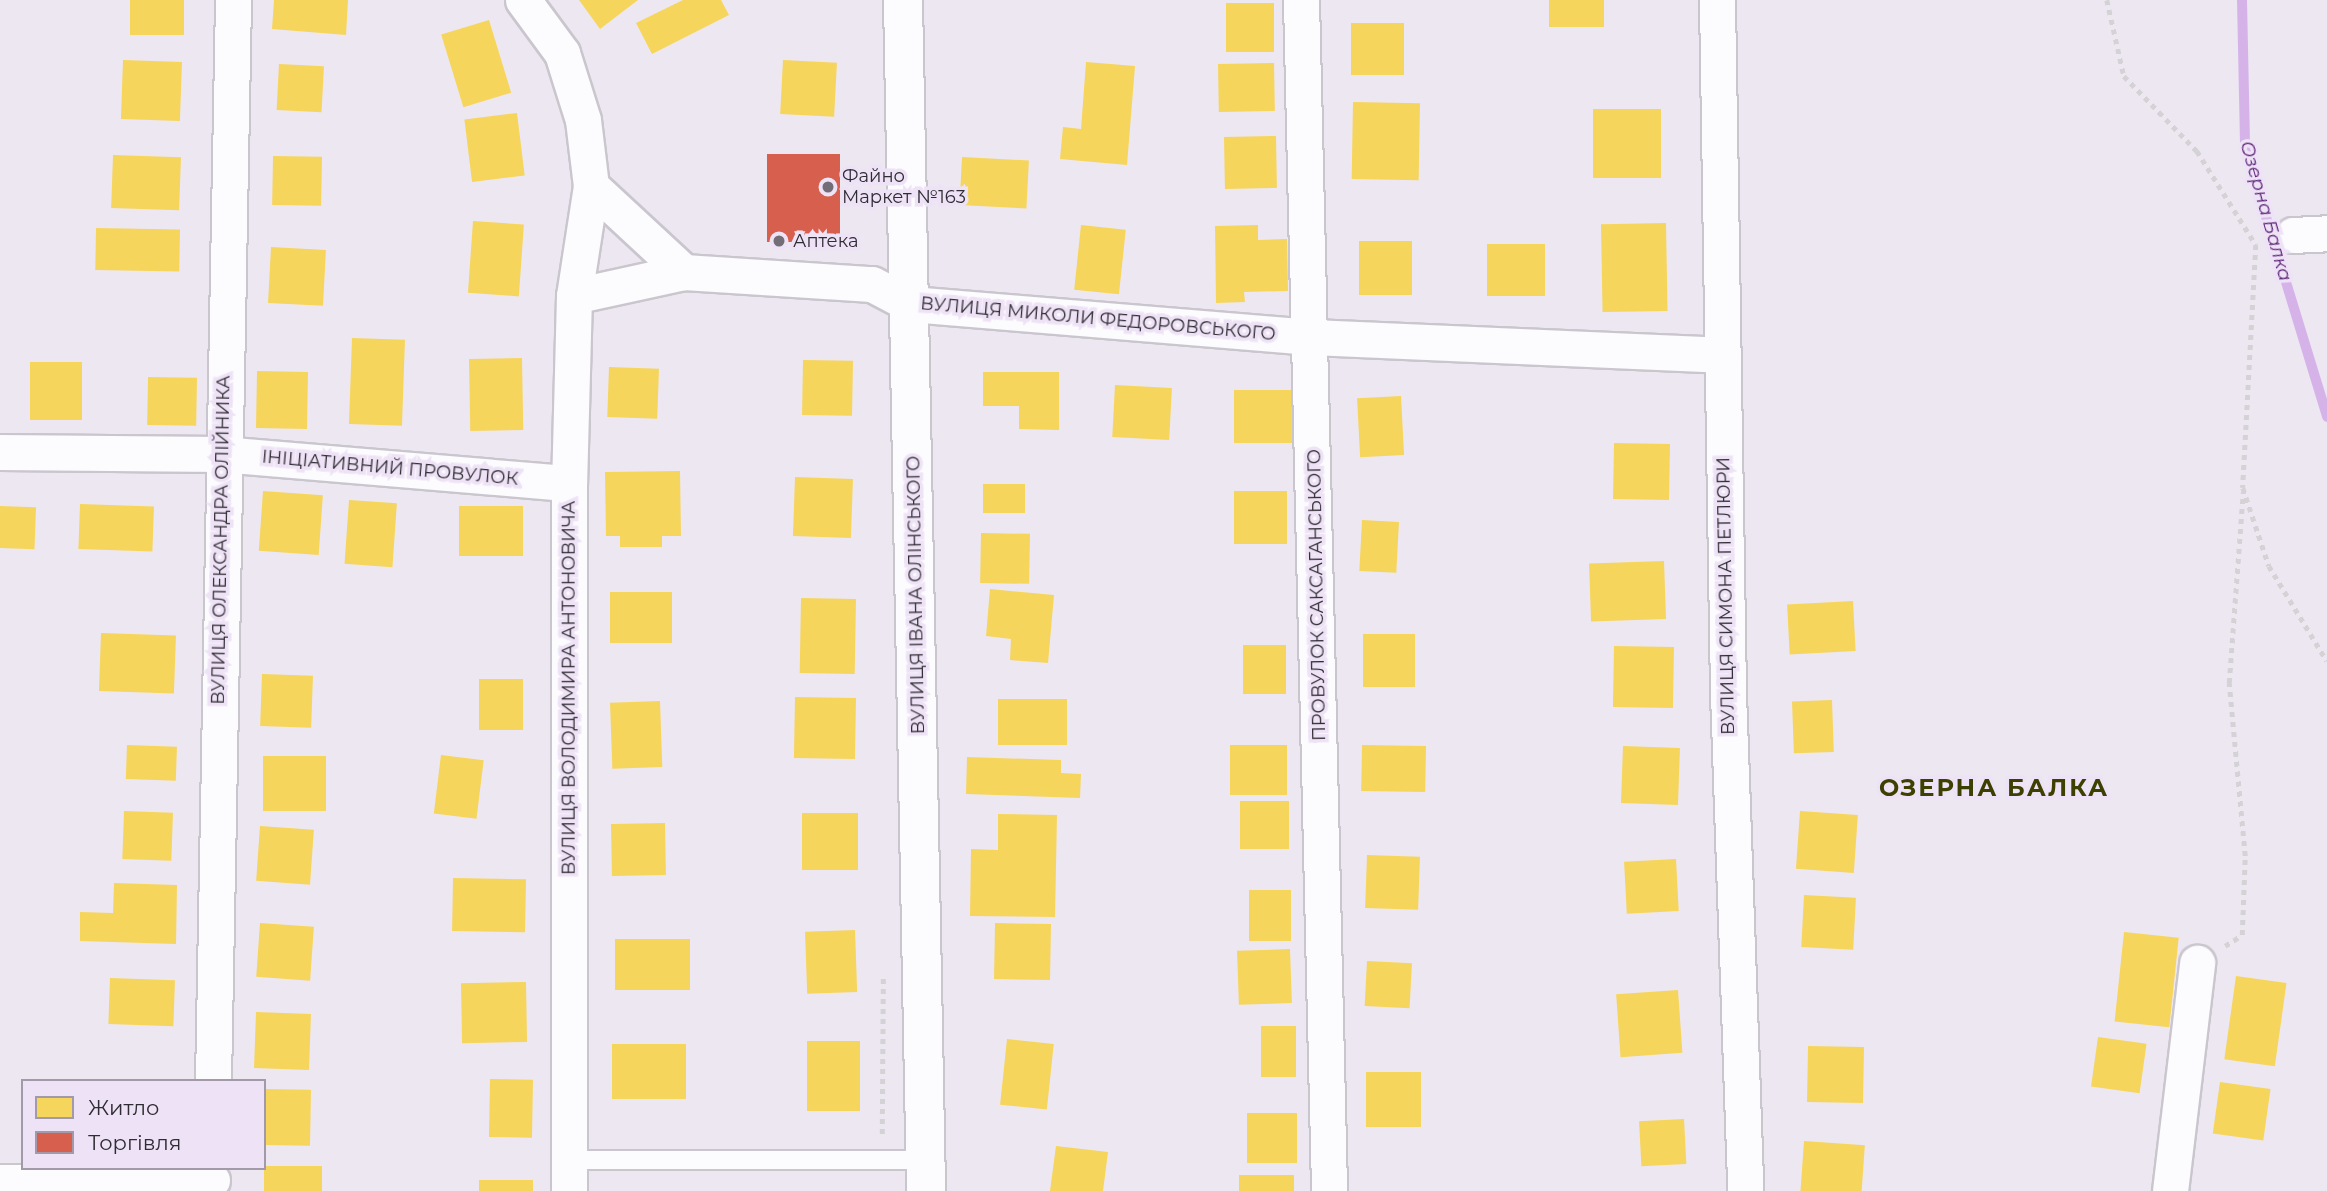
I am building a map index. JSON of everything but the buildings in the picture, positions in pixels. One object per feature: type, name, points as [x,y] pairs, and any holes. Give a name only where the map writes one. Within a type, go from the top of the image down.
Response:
[{"type":"street","name":"ВУЛИЦЯ ОЛЕКСАНДРА ОЛІЙНИКА","points":[[213,1079],[221,454],[233,0]]},
{"type":"street","points":[[523,0],[562,53],[583,120],[591,186],[684,272]]},
{"type":"street","name":"ВУЛИЦЯ ІВАНА ОЛІНСЬКОГО","points":[[903,0],[926,1175]]},
{"type":"street","name":"ПРОВУЛОК САКСАГАНСЬКОГО","points":[[1301,0],[1312,337],[1329,1191]]},
{"type":"street","name":"ВУЛИЦЯ СИМОНА ПЕТЛЮРИ","points":[[1717,0],[1721,355],[1745,1191]]},
{"type":"street","name":"ВУЛИЦЯ ВОЛОДИМИРА АНТОНОВИЧА","points":[[568,1176],[569,483],[574,296],[591,186]]},
{"type":"street","points":[[2293,235],[2327,233]]},
{"type":"street","name":"ВУЛИЦЯ МИКОЛИ ФЕДОРОВСЬКОГО","points":[[574,296],[684,272],[873,284],[911,304],[1312,337],[1721,355]]},
{"type":"street","name":"ІНІЦІАТИВНИЙ ПРОВУЛОК","points":[[0,452],[221,454],[569,483]]},
{"type":"street","points":[[2170,1191],[2197,963]]},
{"type":"street","points":[[0,1182],[212,1180]]},
{"type":"lane","points":[[568,1176],[926,1175]]},
{"type":"path","points":[[2106,0],[2124,76],[2197,151],[2256,245],[2229,683],[2245,856],[2242,935],[2197,963]]},
{"type":"path","points":[[2243,488],[2269,566],[2327,661]]},
{"type":"waterway","name":"Озерна Балка","points":[[2242,0],[2245,148],[2327,417]]},
{"type":"place","name":"Файно Маркет №163","points":[[828,187]]},
{"type":"place","name":"Аптека","points":[[779,241]]},
{"type":"district","name":"ОЗЕРНА БАЛКА","points":[[1994,788]]}]
